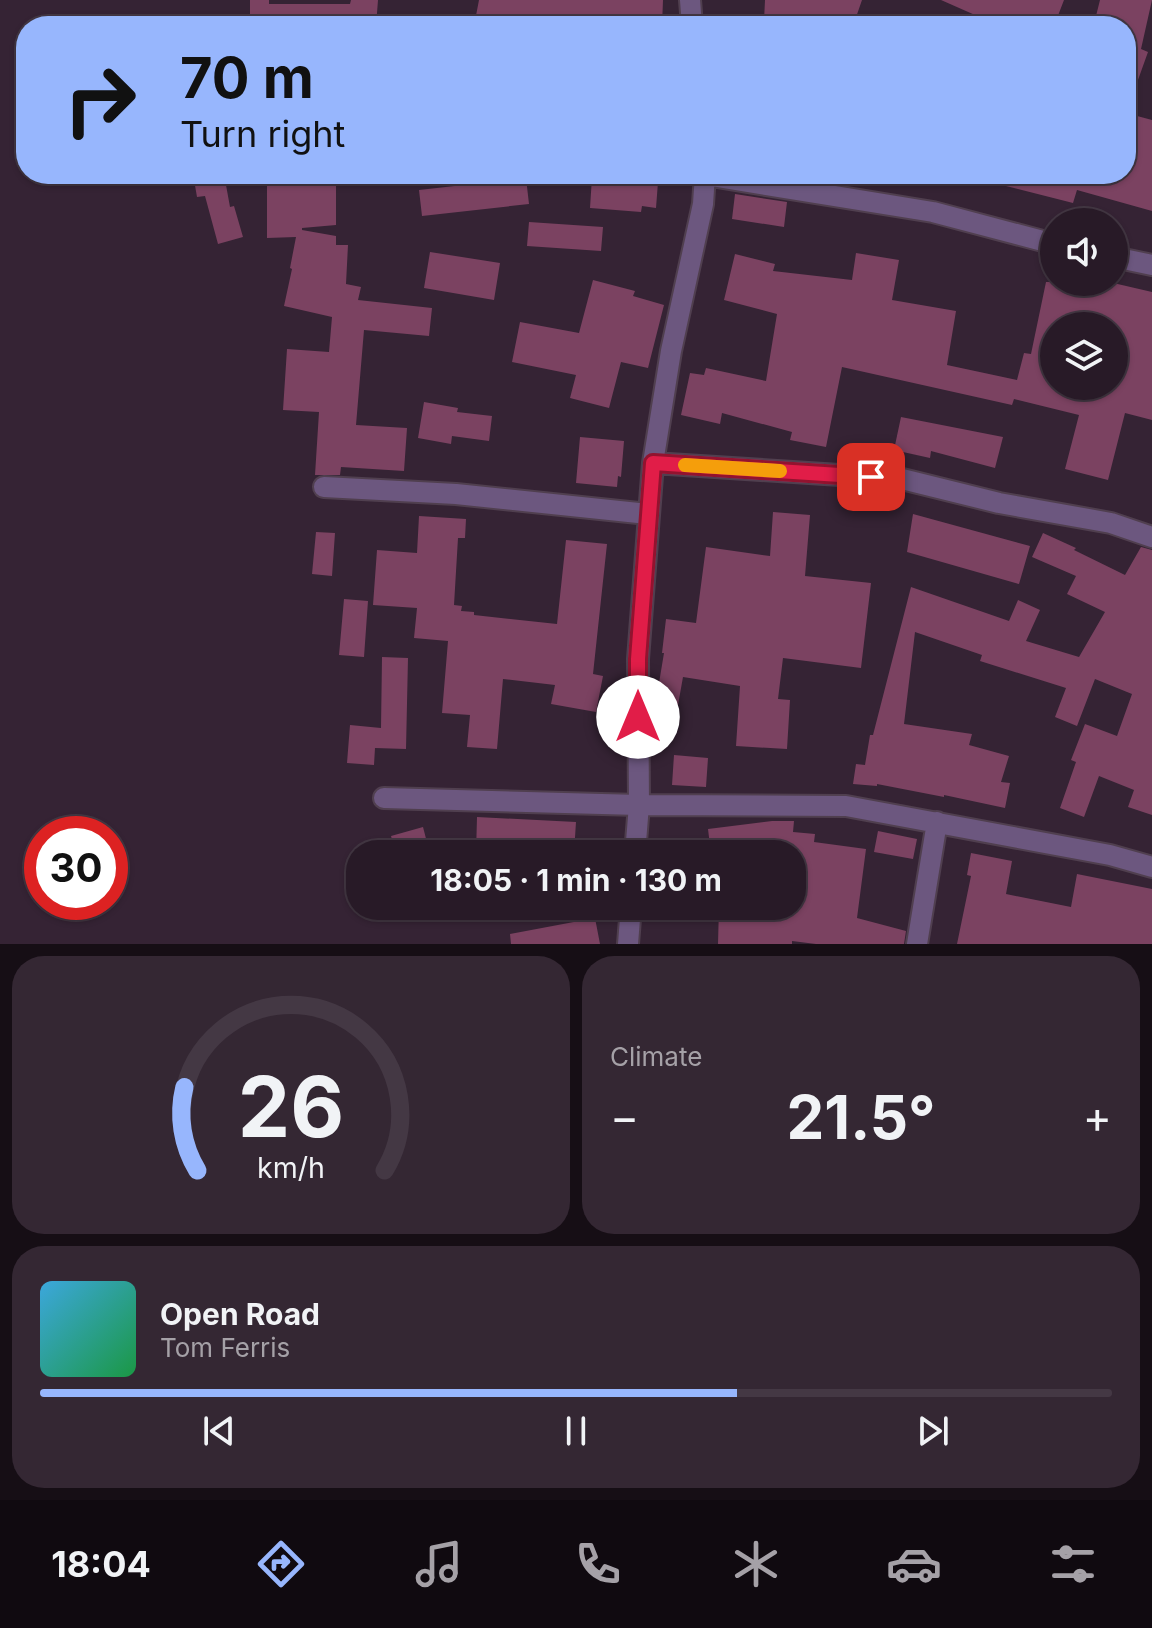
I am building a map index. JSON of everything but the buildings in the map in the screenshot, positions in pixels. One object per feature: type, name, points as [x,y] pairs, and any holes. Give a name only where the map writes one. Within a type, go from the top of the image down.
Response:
[{"type":"street","points":[[636,840],[639,805],[638,659],[653,463],[671,351],[703,204],[704,184]]},
{"type":"street","points":[[760,184],[933,212],[1040,240]]},
{"type":"street","points":[[1128,260],[1152,265]]},
{"type":"street","points":[[653,463],[902,479],[999,503],[1111,523],[1152,537]]},
{"type":"street","points":[[324,487],[456,494],[648,514]]},
{"type":"street","points":[[384,798],[639,805],[846,806],[1110,855],[1152,867]]},
{"type":"street","points":[[917,944],[937,822]]},
{"type":"street","points":[[628,944],[630,920]]},
{"type":"slow traffic","points":[[685,465],[780,471]]},
{"type":"route","points":[[638,717],[638,659],[653,463],[871,477]]}]
